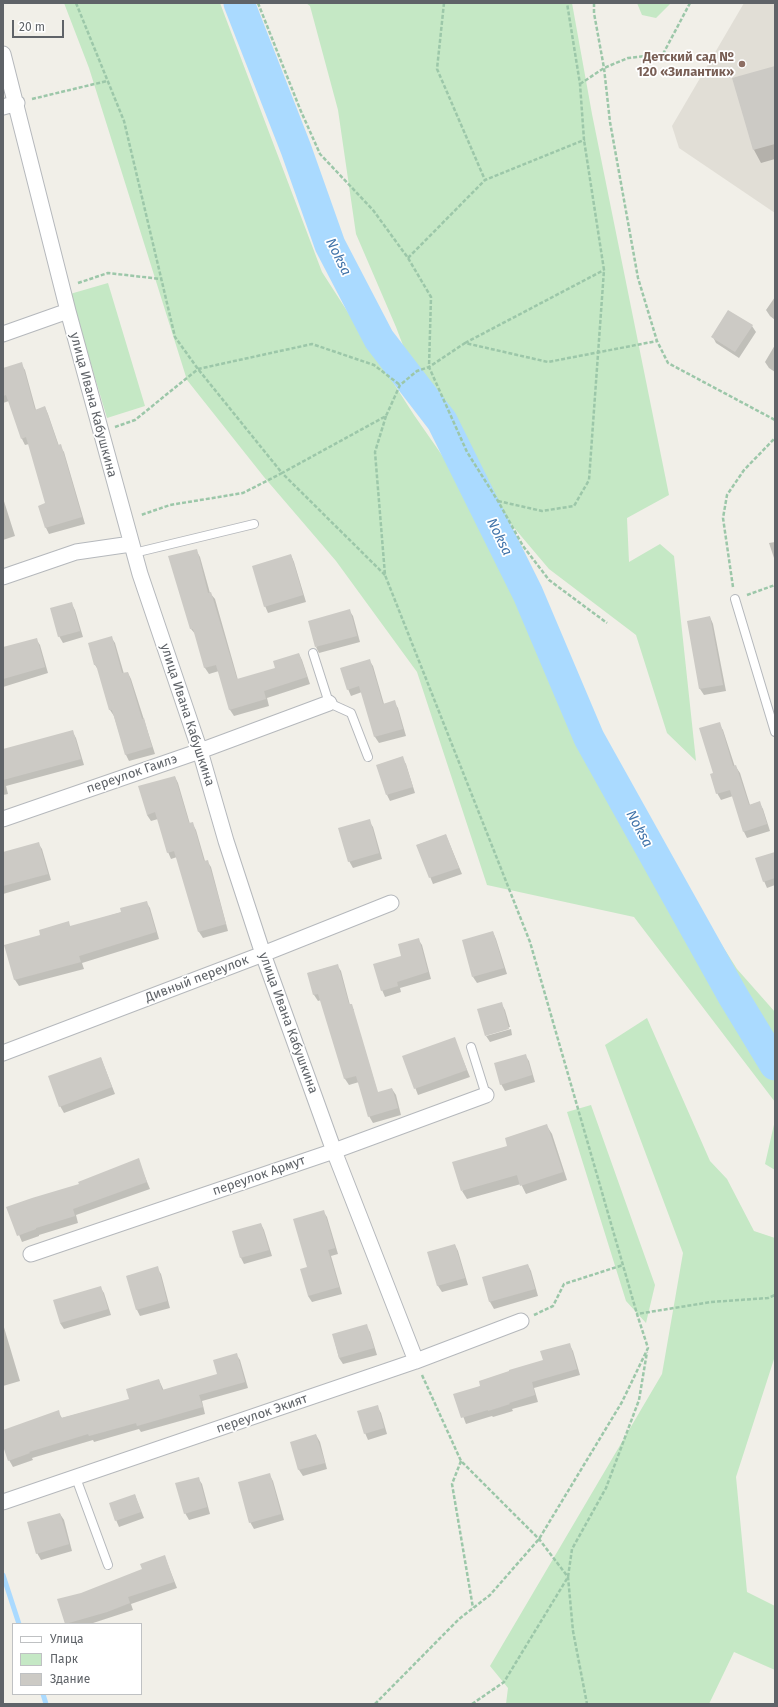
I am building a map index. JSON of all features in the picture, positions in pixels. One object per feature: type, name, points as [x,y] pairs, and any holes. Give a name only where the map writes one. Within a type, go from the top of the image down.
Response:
[{"type":"street","name":"улица Ивана Кабушкина","points":[[3,54],[10,105],[63,289],[100,433],[133,548],[200,751],[226,841],[263,954],[334,1151],[416,1361]]},
{"type":"street","points":[[3,334],[68,311]]},
{"type":"street","points":[[3,577],[76,552],[133,548]]},
{"type":"street","name":"переулок Гаилэ","points":[[3,820],[200,751],[329,703]]},
{"type":"street","name":"Дивный переулок","points":[[3,1053],[263,954],[391,903]]},
{"type":"street","name":"переулок Армут","points":[[31,1254],[334,1151],[486,1095]]},
{"type":"street","name":"переулок Экият","points":[[3,1502],[416,1361],[520,1321]]},
{"type":"lane","points":[[133,548],[254,524]]},
{"type":"lane","points":[[735,599],[775,732]]},
{"type":"lane","points":[[313,653],[329,703],[351,713],[368,757]]},
{"type":"lane","points":[[471,1047],[486,1095]]},
{"type":"lane","points":[[76,1478],[108,1565]]},
{"type":"path","points":[[76,3],[124,121],[175,337],[198,369],[282,473],[385,575]]},
{"type":"path","points":[[258,3],[300,109],[320,154],[373,210],[408,258],[431,297],[429,367],[467,452],[498,500],[523,546],[549,580],[607,623]]},
{"type":"path","points":[[444,3],[437,69],[485,180]]},
{"type":"path","points":[[498,500],[542,511],[574,506],[589,480],[604,270],[584,140],[580,84],[567,3]]},
{"type":"path","points":[[594,3],[594,13],[604,68],[610,122],[638,278],[657,341],[668,363],[775,420]]},
{"type":"path","points":[[580,84],[604,68],[628,58],[663,54],[690,3]]},
{"type":"path","points":[[10,105],[107,81]]},
{"type":"path","points":[[408,258],[485,180],[584,140]]},
{"type":"path","points":[[587,1704],[574,1631],[568,1577],[572,1549],[606,1488],[639,1400],[648,1348],[530,942],[385,575],[375,452],[386,416],[400,385],[417,370],[429,367],[465,343],[604,270]]},
{"type":"path","points":[[63,289],[108,273],[161,279]]},
{"type":"path","points":[[465,343],[548,362],[657,341]]},
{"type":"path","points":[[100,433],[136,420],[198,369],[312,344],[374,365],[400,385]]},
{"type":"path","points":[[125,521],[170,505],[243,492],[282,473],[386,416]]},
{"type":"path","points":[[775,438],[744,470],[727,495],[723,518],[735,599],[775,585]]},
{"type":"path","points":[[520,1321],[553,1306],[564,1284],[623,1264]]},
{"type":"path","points":[[637,1314],[711,1302],[768,1298],[775,1295]]},
{"type":"path","points":[[375,1704],[459,1619],[490,1595],[539,1539],[622,1402],[648,1348]]},
{"type":"path","points":[[416,1361],[461,1461],[539,1539],[568,1577]]},
{"type":"path","points":[[461,1461],[452,1484],[473,1608]]},
{"type":"path","points":[[472,1704],[504,1682],[568,1577]]},
{"type":"shaded area","name":"Детский сад № 120 «Зилантик»","points":[[744,3],[775,3],[775,213],[679,148],[672,126]]},
{"type":"green space","points":[[64,3],[220,3],[322,272],[414,415],[542,599],[617,763],[670,863],[737,969],[775,1012],[775,1102],[634,917],[487,885],[417,672],[336,561],[264,477],[187,380],[89,68]]},
{"type":"green space","points":[[306,3],[572,3],[592,114],[669,495],[627,518],[629,562],[660,544],[674,556],[696,761],[667,733],[636,635],[549,569],[461,465],[423,398],[396,327],[356,234],[338,110],[310,6]]},
{"type":"green space","points":[[637,3],[671,3],[656,18],[642,15]]},
{"type":"green space","points":[[108,283],[145,406],[107,418],[70,294]]},
{"type":"green space","points":[[647,1018],[710,1161],[727,1179],[754,1231],[775,1238],[775,1356],[736,1477],[747,1592],[775,1606],[775,1670],[734,1652],[709,1704],[506,1704],[508,1688],[490,1666],[662,1374],[683,1253],[605,1045]]},
{"type":"green space","points":[[591,1105],[655,1285],[646,1323],[626,1301],[567,1112]]},
{"type":"green space","points":[[775,1120],[775,1170],[765,1164]]},
{"type":"building","points":[[775,66],[775,144],[753,150],[732,78]]},
{"type":"building","points":[[728,310],[753,325],[735,352],[711,337]]},
{"type":"building","points":[[22,362],[35,410],[45,406],[58,445],[61,444],[82,517],[45,528],[38,506],[45,503],[26,437],[21,439],[6,395],[3,396],[3,368]]},
{"type":"building","points":[[197,549],[208,593],[211,592],[237,679],[275,668],[273,661],[299,653],[307,677],[264,691],[266,699],[229,710],[216,665],[204,668],[193,629],[190,629],[168,556]]},
{"type":"building","points":[[291,554],[303,595],[264,607],[252,566]]},
{"type":"building","points":[[72,602],[80,631],[58,637],[50,608]]},
{"type":"building","points":[[350,609],[357,636],[315,647],[308,621]]},
{"type":"building","points":[[710,616],[723,685],[699,689],[687,621]]},
{"type":"building","points":[[112,636],[122,673],[128,672],[142,719],[144,718],[152,747],[125,755],[112,710],[109,710],[88,643]]},
{"type":"building","points":[[37,638],[45,667],[3,679],[3,647]]},
{"type":"building","points":[[370,659],[383,704],[395,700],[403,729],[374,737],[359,686],[347,690],[340,668]]},
{"type":"building","points":[[720,722],[733,766],[736,765],[749,805],[760,801],[767,824],[743,832],[730,790],[716,794],[710,774],[713,773],[699,728]]},
{"type":"building","points":[[73,730],[81,759],[3,780],[3,749]]},
{"type":"building","points":[[403,756],[413,787],[386,795],[376,765]]},
{"type":"building","points":[[175,776],[189,823],[193,822],[204,861],[208,860],[226,924],[198,932],[174,851],[167,853],[155,812],[147,815],[138,786]]},
{"type":"building","points":[[370,819],[379,853],[348,862],[338,828]]},
{"type":"building","points":[[446,834],[459,868],[429,878],[416,845]]},
{"type":"building","points":[[39,842],[48,874],[3,886],[3,852]]},
{"type":"building","points":[[775,852],[775,878],[763,882],[755,858]]},
{"type":"building","points":[[147,901],[156,932],[79,956],[81,962],[14,980],[4,945],[40,935],[39,930],[69,921],[70,926],[121,912],[120,908]]},
{"type":"building","points":[[493,931],[504,968],[472,977],[462,940]]},
{"type":"building","points":[[419,938],[428,972],[397,982],[398,986],[381,991],[373,964],[401,956],[398,944]]},
{"type":"building","points":[[338,964],[349,1004],[352,1004],[378,1092],[392,1088],[398,1108],[368,1117],[356,1076],[344,1079],[318,994],[313,995],[307,973]]},
{"type":"building","points":[[502,1002],[509,1029],[485,1036],[477,1009]]},
{"type":"building","points":[[455,1037],[467,1070],[414,1089],[402,1056]]},
{"type":"building","points":[[526,1054],[532,1075],[500,1085],[494,1063]]},
{"type":"building","points":[[101,1057],[112,1087],[59,1107],[48,1076]]},
{"type":"building","points":[[547,1124],[563,1172],[520,1186],[517,1175],[461,1191],[452,1162],[507,1146],[505,1138]]},
{"type":"building","points":[[139,1158],[147,1182],[73,1209],[75,1216],[36,1228],[17,1236],[6,1207],[79,1184],[78,1182]]},
{"type":"building","points":[[324,1210],[335,1248],[328,1250],[339,1287],[308,1296],[300,1269],[307,1267],[293,1219]]},
{"type":"building","points":[[261,1223],[269,1250],[240,1258],[232,1231]]},
{"type":"building","points":[[455,1244],[465,1278],[437,1286],[427,1252]]},
{"type":"building","points":[[528,1264],[535,1289],[489,1302],[482,1277]]},
{"type":"building","points":[[158,1266],[167,1301],[136,1310],[126,1276]]},
{"type":"building","points":[[101,1286],[108,1309],[60,1323],[53,1300]]},
{"type":"building","points":[[367,1324],[374,1348],[339,1358],[332,1334]]},
{"type":"building","points":[[570,1343],[577,1369],[532,1382],[535,1395],[488,1411],[461,1418],[453,1394],[480,1386],[479,1381],[543,1360],[540,1351]]},
{"type":"building","points":[[237,1353],[245,1382],[199,1395],[203,1407],[137,1426],[136,1423],[89,1436],[88,1434],[29,1452],[30,1453],[8,1461],[3,1446],[3,1430],[59,1410],[61,1418],[129,1399],[126,1389],[159,1379],[162,1390],[217,1374],[213,1360]]},
{"type":"building","points":[[378,1405],[384,1428],[364,1434],[357,1411]]},
{"type":"building","points":[[316,1434],[325,1463],[298,1470],[290,1442]]},
{"type":"building","points":[[270,1473],[281,1514],[249,1523],[238,1482]]},
{"type":"building","points":[[199,1477],[207,1507],[184,1514],[175,1483]]},
{"type":"building","points":[[135,1494],[141,1512],[115,1521],[109,1503]]},
{"type":"building","points":[[60,1513],[69,1544],[36,1554],[27,1522]]},
{"type":"building","points":[[165,1555],[174,1582],[128,1597],[130,1603],[107,1612],[65,1623],[57,1599],[81,1593],[142,1569],[140,1564]]},
{"type":"waterway","name":"Noksa","points":[[239,3],[296,149],[330,245],[379,339],[442,421],[528,594],[589,738],[733,996],[775,1065]]},
{"type":"waterway","points":[[3,1575],[19,1623]]},
{"type":"waterway","points":[[43,1695],[46,1704]]},
{"type":"place","name":"Детский сад № 120 «Зилантик»","points":[[742,64]]}]
